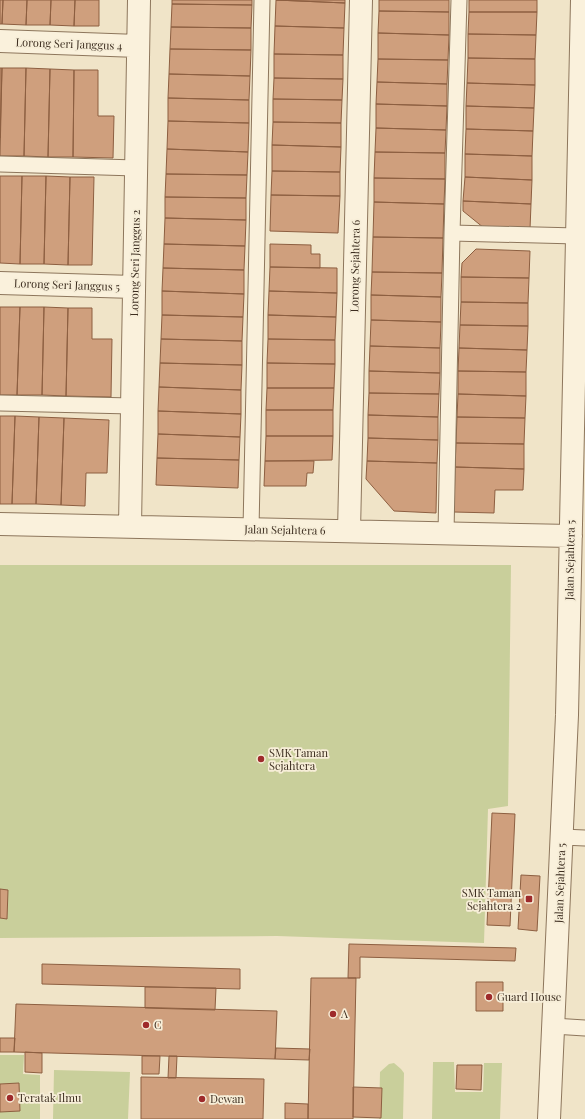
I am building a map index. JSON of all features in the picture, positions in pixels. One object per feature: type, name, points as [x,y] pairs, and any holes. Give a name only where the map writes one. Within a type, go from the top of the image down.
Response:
[{"type":"street","name":"Lorong Seri Janggus 2","points":[[130,526],[139,0]]},
{"type":"street","name":"Lorong Sejahtera 6","points":[[349,531],[361,0]]},
{"type":"street","name":"Jalan Sejahtera 5","points":[[549,1119],[562,837],[576,715],[571,536],[579,443],[577,236],[581,213],[583,14]]},
{"type":"street","name":"Lorong Seri Janggus 4","points":[[0,41],[138,46]]},
{"type":"street","name":"Lorong Seri Janggus 5","points":[[0,283],[134,287]]},
{"type":"street","name":"Jalan Sejahtera 6","points":[[0,524],[571,536]]},
{"type":"lane","points":[[251,529],[262,0]]},
{"type":"lane","points":[[446,533],[452,233],[459,0]]},
{"type":"lane","points":[[0,164],[136,168]]},
{"type":"lane","points":[[452,233],[577,236]]},
{"type":"lane","points":[[0,403],[132,406]]},
{"type":"lane","points":[[562,837],[585,838]]},
{"type":"lane","points":[[553,1026],[585,1028]]},
{"type":"green space","name":"SMK Taman Sejahtera","points":[[0,565],[511,565],[508,806],[488,809],[484,943],[277,936],[0,938]]},
{"type":"green space","points":[[0,1055],[24,1055],[23,1074],[40,1075],[40,1119],[0,1119]]},
{"type":"green space","points":[[433,1062],[454,1062],[455,1092],[483,1092],[484,1063],[502,1063],[500,1119],[432,1119]]},
{"type":"green space","points":[[394,1063],[404,1073],[403,1119],[379,1119],[380,1072],[389,1064]]},
{"type":"green space","points":[[54,1070],[130,1072],[128,1119],[53,1119]]},
{"type":"building","points":[[0,0],[3,0],[2,24],[0,24]]},
{"type":"building","points":[[3,0],[27,0],[26,25],[2,24]]},
{"type":"building","points":[[27,0],[51,0],[50,25],[26,25]]},
{"type":"building","points":[[51,0],[75,0],[74,26],[50,25]]},
{"type":"building","points":[[75,0],[99,0],[99,26],[74,26]]},
{"type":"building","points":[[172,0],[252,0],[252,5],[172,4]]},
{"type":"building","points":[[276,0],[345,0],[345,3]]},
{"type":"building","points":[[276,0],[345,3],[344,28],[275,26]]},
{"type":"building","points":[[379,0],[449,0],[449,12],[379,11]]},
{"type":"building","points":[[469,0],[537,0],[537,12],[469,12]]},
{"type":"building","points":[[172,4],[252,5],[251,28],[171,27]]},
{"type":"building","points":[[379,11],[449,12],[449,35],[378,33]]},
{"type":"building","points":[[469,12],[537,12],[536,35],[468,34]]},
{"type":"building","points":[[275,26],[344,28],[343,55],[274,54]]},
{"type":"building","points":[[171,27],[251,28],[251,50],[170,49]]},
{"type":"building","points":[[378,33],[449,35],[448,60],[378,59]]},
{"type":"building","points":[[468,34],[536,35],[535,59],[468,58]]},
{"type":"building","points":[[170,49],[251,50],[250,76],[169,74]]},
{"type":"building","points":[[274,54],[343,55],[343,79],[274,78]]},
{"type":"building","points":[[468,58],[535,59],[535,85],[467,83]]},
{"type":"building","points":[[378,59],[448,60],[447,84],[377,82]]},
{"type":"building","points":[[0,68],[2,68],[0,138]]},
{"type":"building","points":[[2,68],[26,68],[24,156],[0,156]]},
{"type":"building","points":[[26,68],[50,69],[48,157],[24,156]]},
{"type":"building","points":[[50,69],[74,70],[73,157],[48,157]]},
{"type":"building","points":[[74,70],[98,70],[98,116],[114,116],[113,158],[73,157]]},
{"type":"building","points":[[169,74],[250,76],[249,100],[168,98]]},
{"type":"building","points":[[274,78],[343,79],[342,100],[273,99]]},
{"type":"building","points":[[377,82],[447,84],[447,106],[376,104]]},
{"type":"building","points":[[467,83],[535,85],[534,108],[466,106]]},
{"type":"building","points":[[168,98],[249,100],[249,123],[168,121]]},
{"type":"building","points":[[273,99],[342,100],[341,123],[273,122]]},
{"type":"building","points":[[376,104],[447,106],[446,130],[376,128]]},
{"type":"building","points":[[466,106],[534,108],[533,131],[466,129]]},
{"type":"building","points":[[168,121],[249,123],[248,152],[167,149]]},
{"type":"building","points":[[273,122],[341,123],[341,147],[272,145]]},
{"type":"building","points":[[376,128],[446,130],[445,153],[375,152]]},
{"type":"building","points":[[466,129],[533,131],[532,156],[465,154]]},
{"type":"building","points":[[272,145],[341,147],[340,172],[272,171]]},
{"type":"building","points":[[167,149],[248,152],[247,175],[166,174]]},
{"type":"building","points":[[375,152],[445,153],[445,179],[374,178]]},
{"type":"building","points":[[465,154],[532,156],[532,180],[465,177]]},
{"type":"building","points":[[272,171],[340,172],[340,196],[271,195]]},
{"type":"building","points":[[166,174],[247,175],[246,198],[165,197]]},
{"type":"building","points":[[0,176],[22,176],[20,264],[0,263]]},
{"type":"building","points":[[22,176],[46,176],[44,264],[20,264]]},
{"type":"building","points":[[46,176],[70,177],[68,265],[44,264]]},
{"type":"building","points":[[70,177],[94,177],[92,265],[68,265]]},
{"type":"building","points":[[465,177],[532,180],[531,204],[463,201]]},
{"type":"building","points":[[374,178],[445,179],[444,204],[374,202]]},
{"type":"building","points":[[271,195],[340,196],[338,233],[270,231]]},
{"type":"building","points":[[165,197],[246,198],[246,220],[165,218]]},
{"type":"building","points":[[463,201],[531,204],[530,229],[484,228],[463,211]]},
{"type":"building","points":[[374,202],[444,204],[443,238],[373,237]]},
{"type":"building","points":[[165,218],[246,220],[245,246],[164,244]]},
{"type":"building","points":[[373,237],[443,238],[442,273],[372,272]]},
{"type":"building","points":[[164,244],[245,246],[244,270],[163,268]]},
{"type":"building","points":[[270,244],[311,245],[311,254],[320,254],[320,268],[270,267]]},
{"type":"building","points":[[476,249],[530,251],[529,278],[461,277],[462,263]]},
{"type":"building","points":[[270,267],[337,268],[337,293],[269,291]]},
{"type":"building","points":[[163,268],[244,270],[244,294],[162,291]]},
{"type":"building","points":[[372,272],[442,273],[441,297],[371,295]]},
{"type":"building","points":[[461,277],[529,278],[528,303],[461,302]]},
{"type":"building","points":[[162,291],[244,294],[243,317],[162,315]]},
{"type":"building","points":[[269,291],[337,293],[336,317],[268,315]]},
{"type":"building","points":[[371,295],[441,297],[441,322],[371,320]]},
{"type":"building","points":[[461,302],[528,303],[528,326],[460,325]]},
{"type":"building","points":[[0,307],[20,307],[17,395],[0,395]]},
{"type":"building","points":[[20,307],[44,307],[42,395],[17,395]]},
{"type":"building","points":[[44,307],[68,308],[66,396],[42,395]]},
{"type":"building","points":[[68,308],[92,308],[92,339],[112,339],[111,397],[66,396]]},
{"type":"building","points":[[162,315],[243,317],[242,341],[161,339]]},
{"type":"building","points":[[268,315],[336,317],[335,340],[268,339]]},
{"type":"building","points":[[371,320],[441,322],[440,348],[370,346]]},
{"type":"building","points":[[460,325],[528,326],[527,350],[459,348]]},
{"type":"building","points":[[161,339],[242,341],[242,365],[160,363]]},
{"type":"building","points":[[268,339],[335,340],[335,364],[267,363]]},
{"type":"building","points":[[370,346],[440,348],[440,373],[369,371]]},
{"type":"building","points":[[459,348],[527,350],[526,372],[458,371]]},
{"type":"building","points":[[160,363],[242,365],[241,390],[159,387]]},
{"type":"building","points":[[267,363],[335,364],[334,388],[267,388]]},
{"type":"building","points":[[369,371],[440,373],[439,394],[369,393]]},
{"type":"building","points":[[458,371],[526,372],[526,396],[458,394]]},
{"type":"building","points":[[159,387],[241,390],[241,414],[158,411]]},
{"type":"building","points":[[267,388],[334,388],[333,410],[266,410]]},
{"type":"building","points":[[369,393],[439,394],[438,417],[368,415]]},
{"type":"building","points":[[458,394],[526,396],[525,418],[457,417]]},
{"type":"building","points":[[266,410],[333,410],[333,436],[266,436]]},
{"type":"building","points":[[158,411],[241,414],[240,437],[158,434]]},
{"type":"building","points":[[368,415],[438,417],[438,440],[368,438]]},
{"type":"building","points":[[0,416],[15,416],[12,504],[0,504]]},
{"type":"building","points":[[15,416],[39,417],[36,504],[12,504]]},
{"type":"building","points":[[39,417],[64,418],[61,505],[36,504]]},
{"type":"building","points":[[457,417],[525,418],[524,444],[456,443]]},
{"type":"building","points":[[64,418],[109,420],[107,473],[86,473],[85,506],[61,505]]},
{"type":"building","points":[[158,434],[240,437],[239,460],[157,458]]},
{"type":"building","points":[[266,436],[333,436],[332,460],[265,461]]},
{"type":"building","points":[[368,438],[438,440],[437,463],[367,461]]},
{"type":"building","points":[[456,443],[524,444],[524,469],[455,467]]},
{"type":"building","points":[[157,458],[239,460],[238,488],[156,485]]},
{"type":"building","points":[[265,461],[314,461],[313,473],[307,473],[306,486],[264,486]]},
{"type":"building","points":[[367,461],[437,463],[436,513],[394,511],[366,479]]},
{"type":"building","points":[[455,467],[524,469],[523,490],[495,490],[494,513],[454,512]]},
{"type":"building","points":[[492,813],[515,814],[510,926],[487,925]]},
{"type":"building","points":[[521,875],[540,876],[537,931],[518,929]]},
{"type":"building","points":[[0,889],[8,890],[7,919],[0,918]]},
{"type":"building","points":[[349,944],[516,948],[515,961],[360,957],[360,978],[348,978]]},
{"type":"building","points":[[42,964],[240,969],[240,989],[42,984]]},
{"type":"building","name":"A","points":[[311,978],[356,978],[353,1119],[308,1119]]},
{"type":"building","name":"Guard House","points":[[476,982],[503,982],[503,1011],[476,1011]]},
{"type":"building","points":[[145,987],[216,988],[215,1010],[145,1008]]},
{"type":"building","name":"C","points":[[16,1004],[277,1011],[275,1059],[14,1052]]},
{"type":"building","points":[[0,1038],[15,1038],[14,1052],[0,1052]]},
{"type":"building","points":[[276,1048],[310,1049],[309,1060],[275,1059]]},
{"type":"building","points":[[25,1052],[42,1053],[42,1073],[25,1072]]},
{"type":"building","points":[[142,1056],[160,1056],[159,1074],[142,1074]]},
{"type":"building","points":[[169,1056],[177,1056],[176,1078],[168,1078]]},
{"type":"building","points":[[457,1065],[482,1065],[481,1090],[456,1089]]},
{"type":"building","name":"Dewan","points":[[141,1077],[264,1079],[263,1119],[141,1119]]},
{"type":"building","name":"Teratak Ilmu","points":[[19,1083],[20,1111],[0,1112],[0,1084]]},
{"type":"building","points":[[353,1087],[382,1088],[381,1118],[353,1117]]},
{"type":"building","points":[[285,1103],[308,1104],[308,1119],[285,1119]]},
{"type":"place","name":"SMK Taman Sejahtera","points":[[261,759]]},
{"type":"place","name":"SMK Taman Sejahtera 2","points":[[529,899]]},
{"type":"place","name":"Guard House","points":[[489,997]]},
{"type":"place","name":"A","points":[[333,1014]]},
{"type":"place","name":"C","points":[[146,1025]]},
{"type":"place","name":"Teratak Ilmu","points":[[10,1098]]},
{"type":"place","name":"Dewan","points":[[202,1099]]}]
